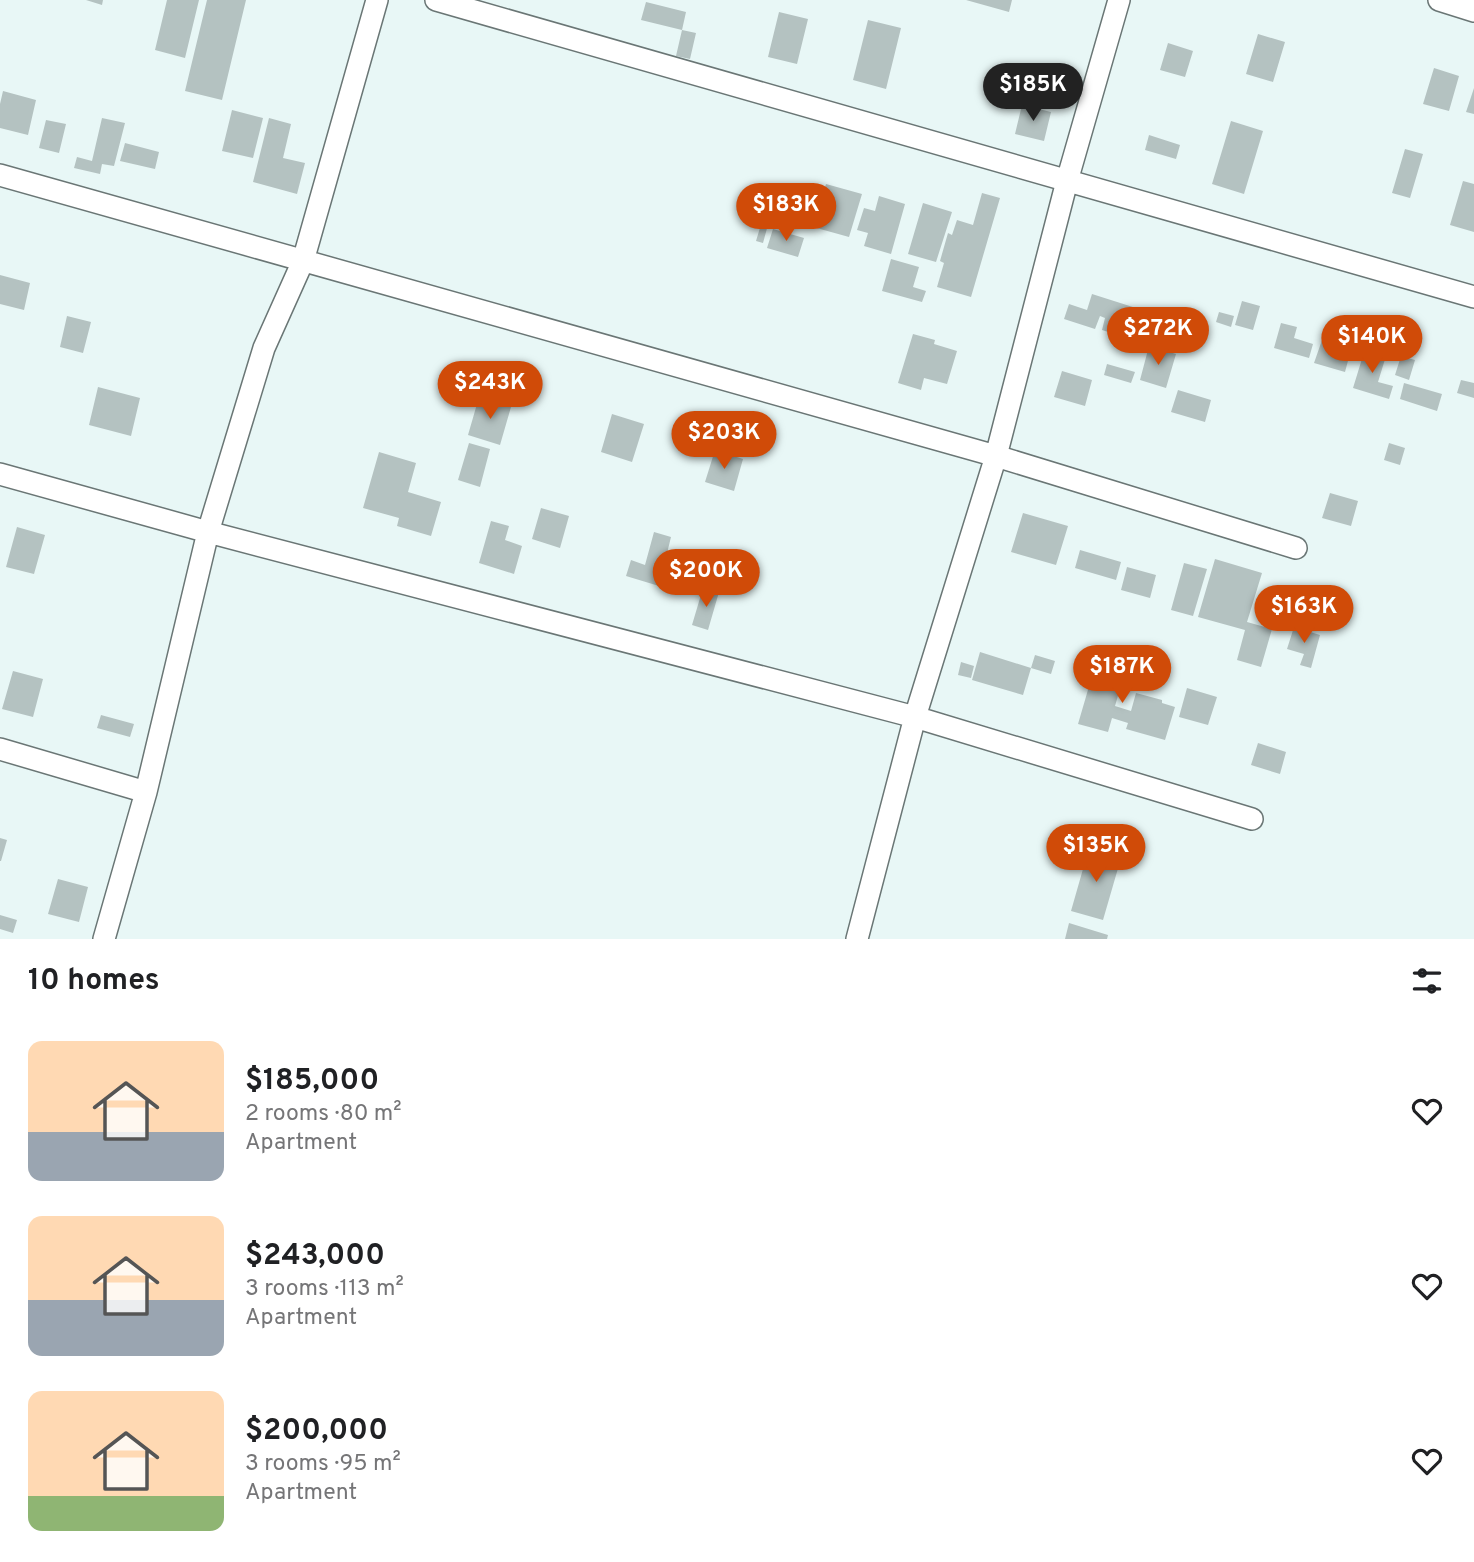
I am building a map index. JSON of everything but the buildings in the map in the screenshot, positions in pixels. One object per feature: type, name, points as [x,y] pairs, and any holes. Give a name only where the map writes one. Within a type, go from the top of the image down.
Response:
[{"type":"street","points":[[104,939],[146,792],[208,532],[264,348],[303,261],[377,0]]},
{"type":"street","points":[[436,0],[1474,297]]},
{"type":"street","points":[[856,939],[915,717],[996,456],[1067,181],[1119,0]]},
{"type":"street","points":[[1439,0],[1474,10]]},
{"type":"street","points":[[0,175],[996,456],[1296,548]]},
{"type":"street","points":[[0,474],[208,532],[915,717],[1252,819]]},
{"type":"street","points":[[0,749],[146,792]]}]
